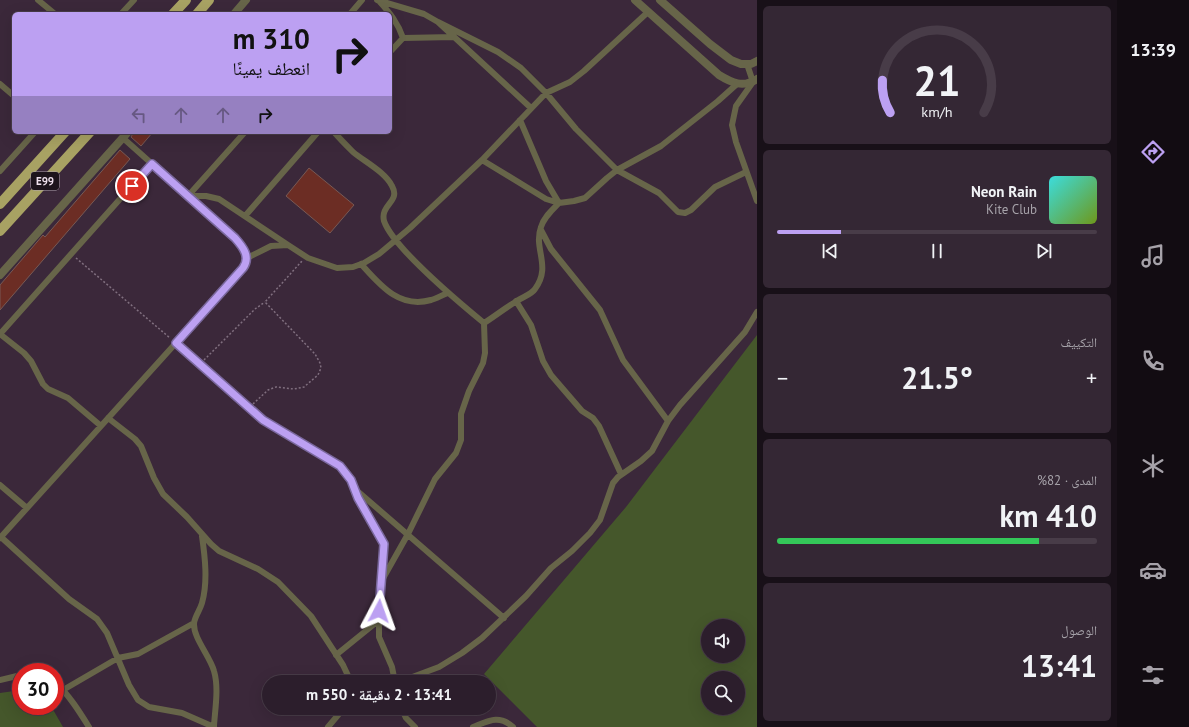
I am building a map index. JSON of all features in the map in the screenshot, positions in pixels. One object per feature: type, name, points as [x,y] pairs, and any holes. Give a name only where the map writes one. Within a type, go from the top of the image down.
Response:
[{"type":"highway","points":[[175,12],[186,0]]},
{"type":"highway","points":[[199,12],[209,0]]},
{"type":"highway","name":"E99","points":[[0,204],[63,134]]},
{"type":"highway","name":"E99","points":[[0,231],[88,134]]},
{"type":"street","points":[[38,0],[52,12]]},
{"type":"street","points":[[123,12],[134,0]]},
{"type":"street","points":[[236,12],[246,0]]},
{"type":"street","points":[[352,12],[362,0]]},
{"type":"street","points":[[377,0],[424,14],[498,52],[521,68],[546,93],[576,130],[617,170],[659,193],[678,212],[685,213],[691,210],[715,187],[746,172]]},
{"type":"street","points":[[377,0],[390,12]]},
{"type":"street","points":[[634,0],[719,75],[730,82],[737,84],[756,83]]},
{"type":"street","points":[[660,0],[722,54],[731,60],[740,64],[751,64],[757,61]]},
{"type":"street","points":[[188,196],[206,196],[219,199],[306,257],[323,264],[337,268],[353,267],[361,264],[379,254],[396,240],[482,160],[546,93],[570,82],[584,71],[648,12]]},
{"type":"street","points":[[392,15],[398,24],[403,38]]},
{"type":"street","points":[[438,22],[531,108]]},
{"type":"street","points":[[392,50],[403,38],[454,37]]},
{"type":"street","points":[[747,64],[756,83]]},
{"type":"street","points":[[756,83],[736,106],[732,124],[736,142],[757,201]]},
{"type":"street","points":[[0,84],[12,94]]},
{"type":"street","points":[[482,160],[546,199],[559,202],[574,201],[585,198],[606,178],[617,170],[661,146],[718,102],[737,84]]},
{"type":"street","points":[[520,120],[546,181],[559,202]]},
{"type":"street","points":[[0,171],[33,134]]},
{"type":"street","points":[[188,196],[243,134]]},
{"type":"street","points":[[245,216],[316,134]]},
{"type":"street","points":[[336,134],[353,151],[384,175],[392,184],[395,192],[394,199],[384,209],[384,219],[387,228],[396,240],[420,267],[484,323],[485,353],[483,363],[469,391],[461,414],[461,440],[456,453],[435,480],[408,534],[381,582]]},
{"type":"street","points":[[0,275],[126,135],[152,164],[241,245],[247,258],[246,263],[239,273],[0,538],[69,599],[98,618],[107,633],[133,693],[138,700],[143,704],[182,713],[214,727],[216,686],[215,672],[210,659],[197,637],[194,623],[202,604],[204,590],[205,571],[202,536]]},
{"type":"street","points":[[101,426],[68,398],[48,389],[43,384],[33,365],[24,353],[0,334],[152,164]]},
{"type":"street","points":[[484,323],[533,291],[539,283],[543,264],[539,246],[540,228],[546,217],[559,202]]},
{"type":"street","points":[[540,228],[551,249],[600,310],[623,360],[668,421]]},
{"type":"street","points":[[247,258],[271,246],[288,245]]},
{"type":"street","points":[[361,264],[390,294],[405,301],[416,302],[431,300],[448,293]]},
{"type":"street","points":[[516,301],[531,325],[543,361],[550,375],[582,412],[593,418],[599,426],[621,474]]},
{"type":"street","points":[[418,675],[439,667],[462,653],[482,638],[504,618],[551,568],[572,551],[596,526],[604,510],[613,483],[621,474],[641,461],[652,451],[668,421],[680,405],[745,332],[757,312]]},
{"type":"street","points":[[176,343],[249,408],[278,430],[305,444],[340,466],[351,480],[358,498],[384,544],[378,621],[379,637],[392,667],[394,675]]},
{"type":"street","points":[[108,418],[135,439],[141,446],[154,478],[163,494],[186,517],[202,536],[219,551],[258,569],[278,582],[312,616],[347,675]]},
{"type":"street","points":[[0,485],[27,508]]},
{"type":"street","points":[[354,488],[504,618]]},
{"type":"street","points":[[336,655],[378,621]]},
{"type":"street","points":[[64,689],[118,658],[138,654],[194,623]]},
{"type":"street","points":[[0,680],[12,677]]},
{"type":"street","points":[[64,691],[89,727]]},
{"type":"street","points":[[328,727],[338,715]]},
{"type":"street","points":[[405,715],[415,727]]},
{"type":"street","points":[[473,727],[496,719],[506,721],[513,727]]},
{"type":"path","points":[[71,254],[176,343]]},
{"type":"path","points":[[200,365],[255,309],[264,302],[306,257]]},
{"type":"path","points":[[249,408],[268,390],[276,387],[294,389],[304,387],[318,374],[321,368],[315,354],[264,302]]},
{"type":"green space","points":[[757,335],[757,727],[537,727],[496,686],[496,675],[484,674],[626,507]]},
{"type":"green space","points":[[12,691],[12,715],[56,715],[63,727],[0,727],[0,693]]},
{"type":"building","points":[[133,134],[151,134],[141,146],[131,137]]},
{"type":"building","points":[[120,150],[130,159],[0,310],[0,285],[43,235],[45,237]]},
{"type":"building","points":[[309,168],[354,205],[330,233],[286,196]]},
{"type":"route","points":[[132,186],[152,164],[241,245],[247,258],[243,268],[176,343],[263,420],[329,459],[346,472],[358,498],[384,544],[379,611]]}]
